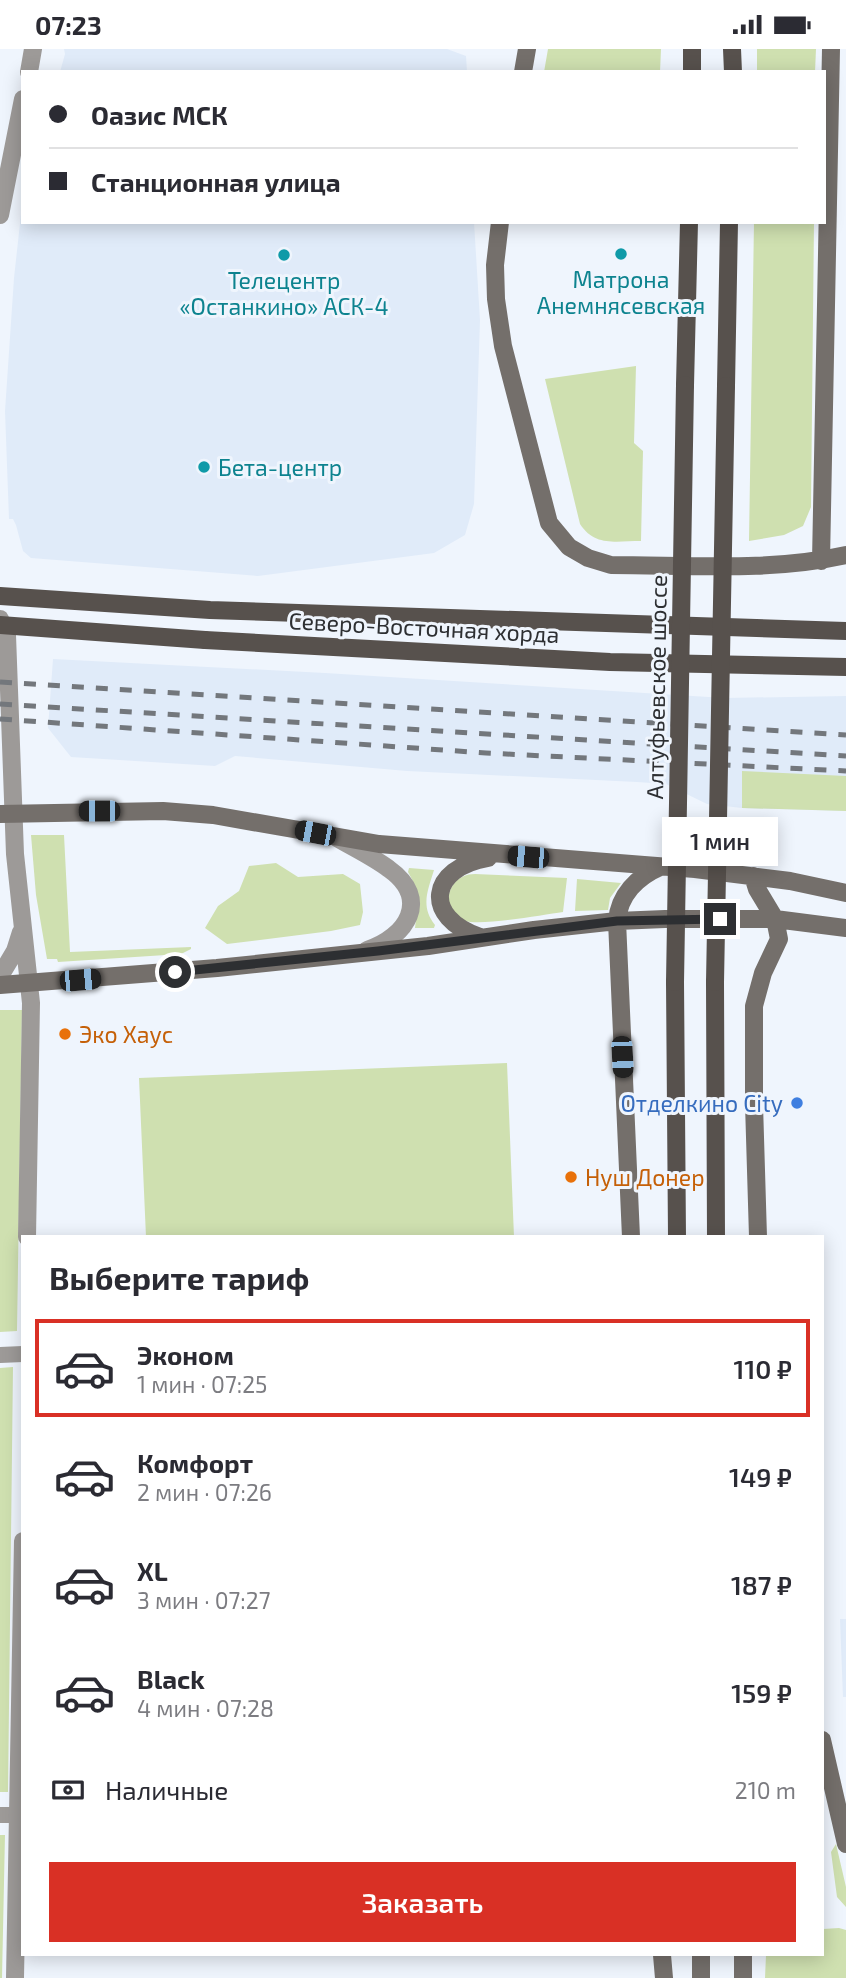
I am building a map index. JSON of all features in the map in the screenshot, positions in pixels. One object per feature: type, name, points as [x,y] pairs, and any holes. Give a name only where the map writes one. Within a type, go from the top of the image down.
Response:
[{"type":"main road","points":[[523,70],[527,49]]},
{"type":"main road","points":[[692,49],[692,70]]},
{"type":"main road","points":[[732,49],[734,70]]},
{"type":"main road","points":[[734,70],[739,49]]},
{"type":"main road","points":[[821,561],[831,49]]},
{"type":"main road","points":[[500,224],[495,265],[500,327],[549,523],[569,547],[588,558],[611,565],[777,566],[846,555]]},
{"type":"main road","name":"Алтуфьевское шоссе","points":[[677,1235],[676,982],[689,224]]},
{"type":"main road","points":[[716,1235],[715,982],[729,224]]},
{"type":"main road","name":"Северо-Восточная хорда","points":[[0,596],[210,610],[846,631]]},
{"type":"main road","name":"Северо-Восточная хорда","points":[[0,625],[205,640],[610,662],[846,667]]},
{"type":"main road","points":[[7,814],[163,811],[250,821],[379,844],[753,876],[846,893]]},
{"type":"main road","points":[[481,938],[457,928],[449,921],[442,910],[441,889],[445,880],[459,866],[473,860],[505,855]]},
{"type":"main road","points":[[631,1235],[617,921],[621,901],[633,885],[644,874],[660,867]]},
{"type":"main road","points":[[753,876],[775,919],[779,939],[763,973],[754,1006],[758,1235]]},
{"type":"main road","points":[[0,985],[175,972],[353,954],[617,921],[775,919],[846,927]]},
{"type":"main road","points":[[824,1749],[846,1843]]},
{"type":"main road","points":[[663,1956],[664,1978]]},
{"type":"main road","points":[[701,1956],[701,1978]]},
{"type":"main road","points":[[743,1956],[743,1978]]},
{"type":"street","points":[[29,70],[33,49]]},
{"type":"street","points":[[0,215],[21,109]]},
{"type":"street","points":[[0,619],[7,635],[7,814],[30,984],[27,1235]]},
{"type":"street","points":[[337,838],[390,869],[403,883],[411,904],[406,925],[399,933],[388,941],[353,954]]},
{"type":"street","points":[[0,976],[15,951],[23,925]]},
{"type":"street","points":[[0,1355],[21,1354]]},
{"type":"street","points":[[15,1978],[9,1815],[21,1741]]},
{"type":"shaded area","points":[[64,49],[447,49],[466,56],[467,70],[61,70]]},
{"type":"shaded area","points":[[21,214],[21,224],[474,224],[480,320],[474,504],[465,535],[434,553],[258,576],[31,558],[23,551],[16,525],[13,519],[9,519],[5,411]]},
{"type":"shaded area","points":[[53,659],[725,698],[846,696],[846,811],[742,808],[707,804],[666,784],[407,771],[235,756],[215,766],[71,757],[48,728]]},
{"type":"shaded area","points":[[840,1619],[846,1619],[846,1697],[843,1697]]},
{"type":"green space","points":[[548,49],[661,49],[660,70],[544,70]]},
{"type":"green space","points":[[757,49],[816,49],[815,70],[757,70]]},
{"type":"green space","points":[[754,224],[814,224],[811,507],[803,526],[784,535],[749,541]]},
{"type":"green space","points":[[636,366],[634,443],[643,451],[641,541],[607,541],[592,536],[580,524],[545,379]]},
{"type":"green space","points":[[742,771],[846,776],[846,811],[742,808]]},
{"type":"green space","points":[[31,835],[64,835],[70,952],[191,949],[181,954],[58,962],[57,959],[47,959],[36,895]]},
{"type":"green space","points":[[276,863],[298,877],[343,874],[360,884],[363,912],[360,925],[227,944],[205,928],[218,906],[239,891],[249,866]]},
{"type":"green space","points":[[409,868],[434,870],[427,905],[434,928],[415,928],[418,900]]},
{"type":"green space","points":[[475,874],[567,878],[563,912],[498,921],[465,921],[451,911],[449,895],[457,880]]},
{"type":"green space","points":[[577,879],[621,883],[610,898],[608,910],[575,911]]},
{"type":"green space","points":[[0,1010],[22,1010],[17,1331],[0,1332]]},
{"type":"green space","points":[[507,1063],[514,1235],[146,1235],[139,1078]]},
{"type":"green space","points":[[13,1367],[8,1792],[0,1792],[0,1368]]},
{"type":"green space","points":[[0,1835],[5,1835],[2,1978],[0,1978]]},
{"type":"green space","points":[[836,1844],[846,1887],[846,1907],[837,1897],[831,1852]]},
{"type":"green space","points":[[824,1929],[846,1930],[846,1978],[765,1978],[766,1956],[824,1956]]},
{"type":"railway","points":[[0,682],[846,735]]},
{"type":"railway","points":[[0,704],[846,756]]},
{"type":"railway","points":[[0,719],[486,753],[846,771]]},
{"type":"place","name":"Матрона Анемнясевская","points":[[621,254]]},
{"type":"place","name":"Телецентр «Останкино» АСК-4","points":[[284,255]]},
{"type":"place","name":"Бета-центр","points":[[204,467]]},
{"type":"place","name":"Эко Хаус","points":[[65,1034]]},
{"type":"place","name":"Отделкино City","points":[[797,1103]]},
{"type":"place","name":"Нуш Донер","points":[[571,1177]]},
{"type":"route","points":[[175,972],[428,946],[617,921],[720,919]]}]
